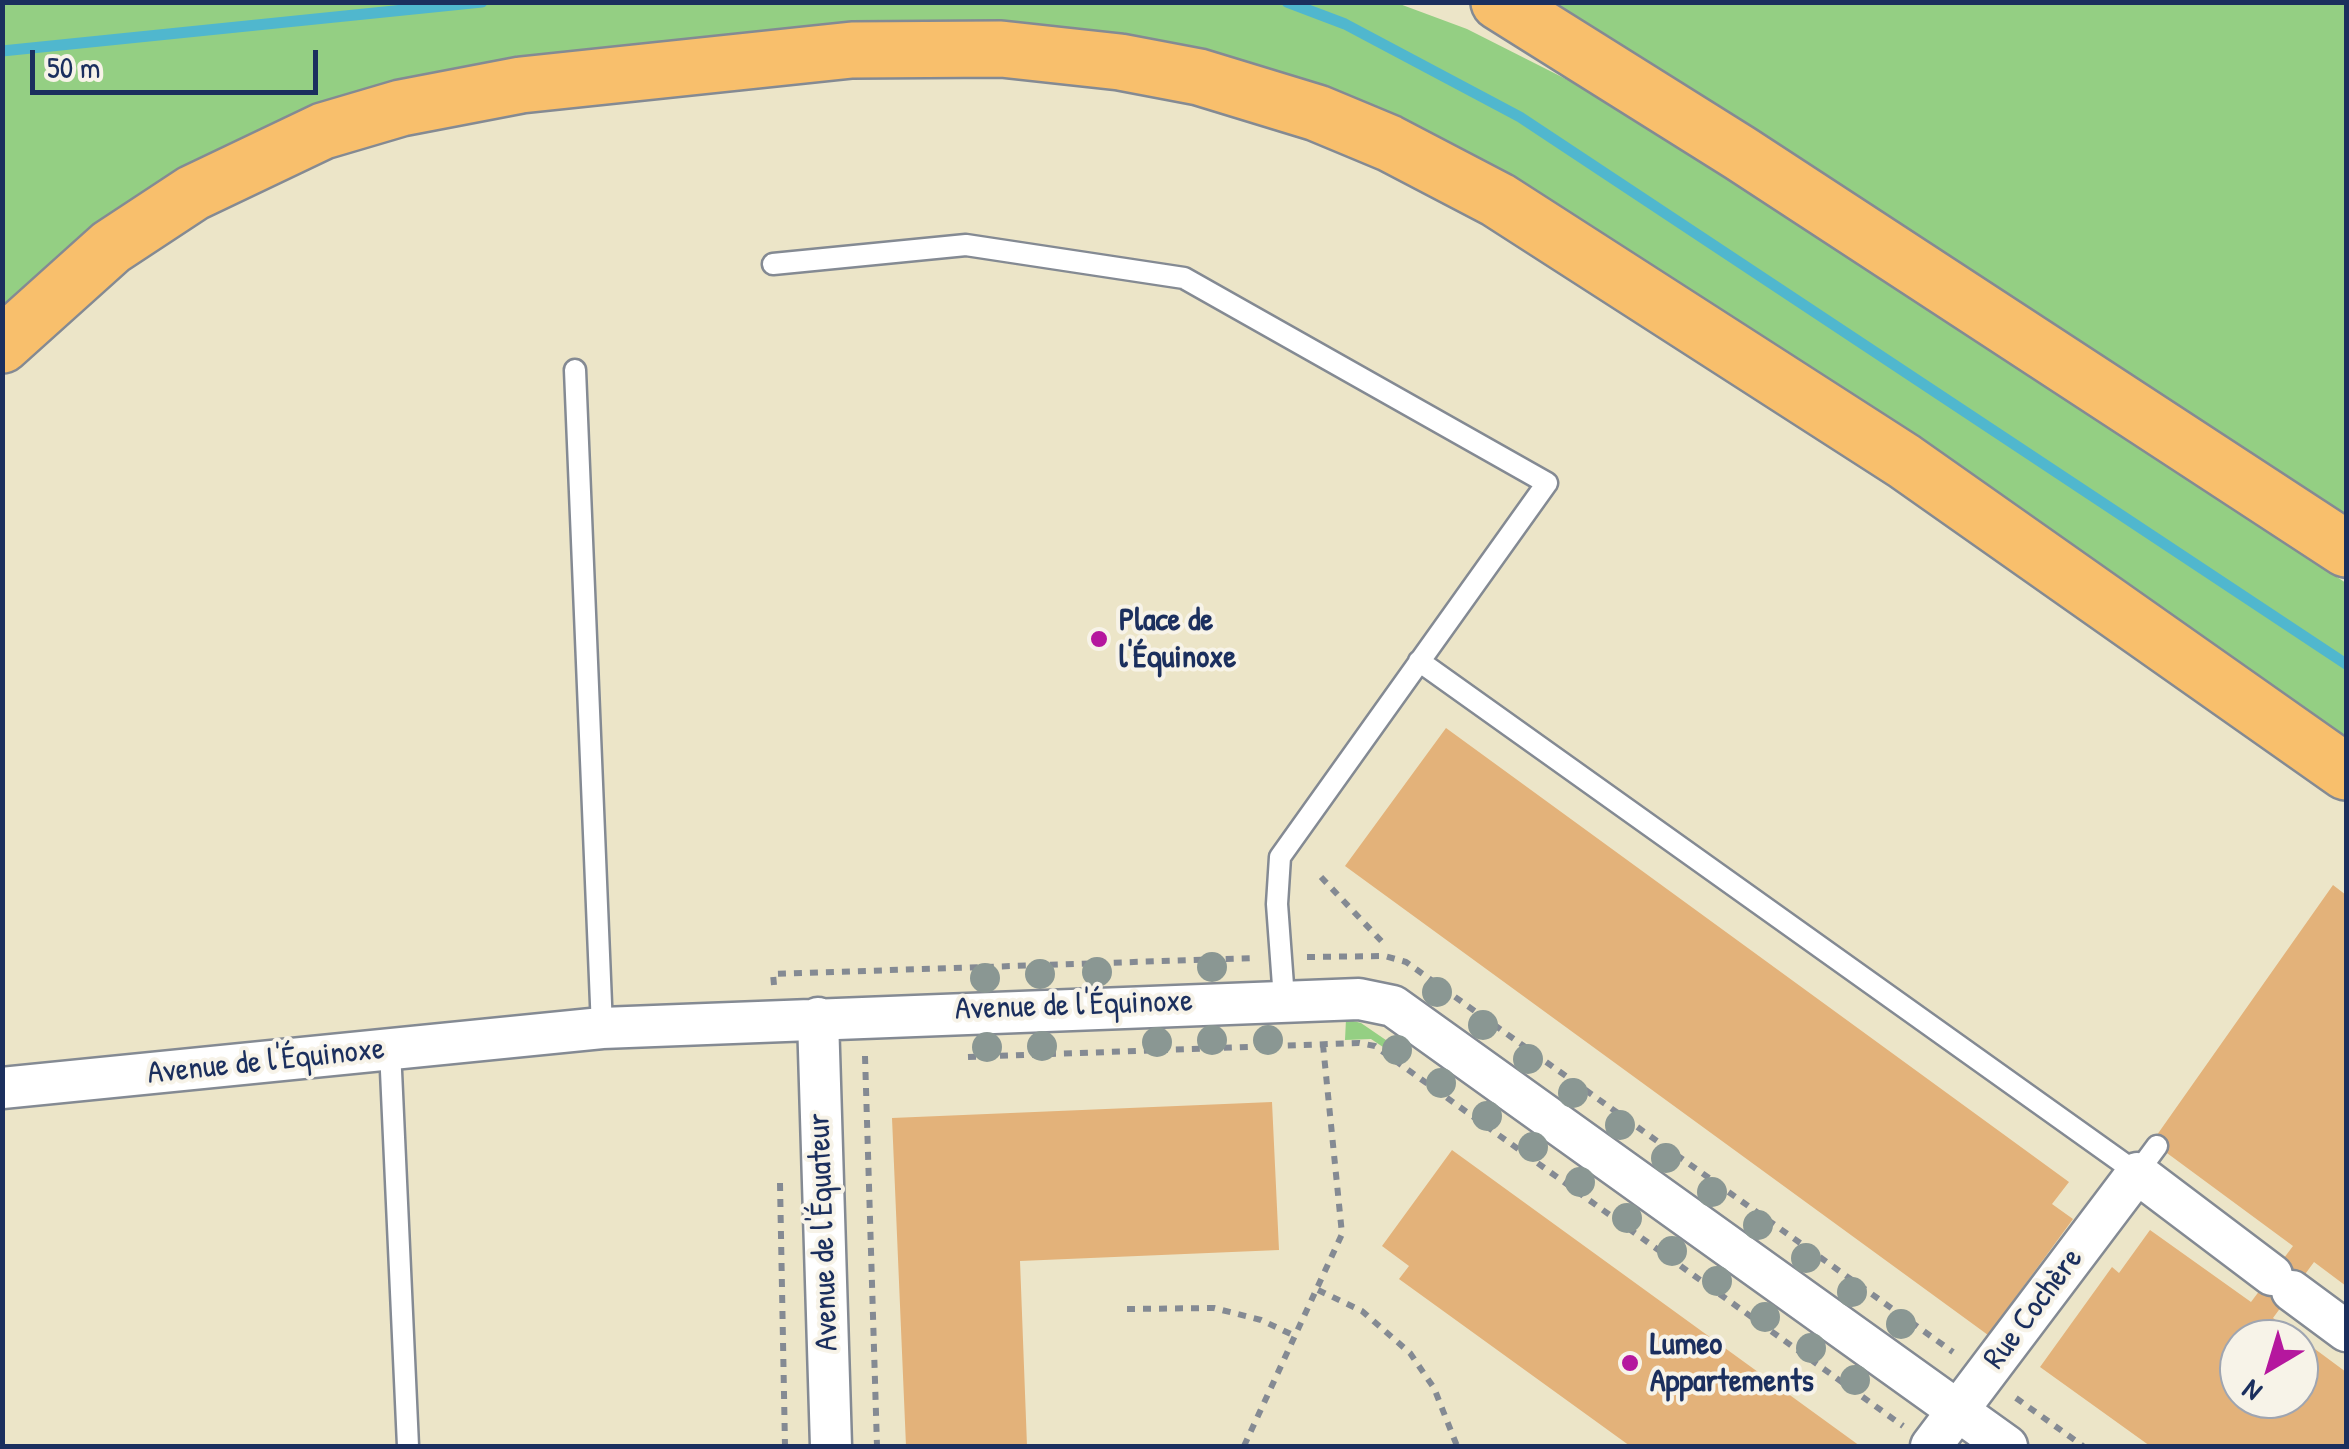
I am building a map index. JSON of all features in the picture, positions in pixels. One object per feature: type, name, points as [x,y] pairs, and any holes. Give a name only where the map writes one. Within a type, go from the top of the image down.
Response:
[{"type":"highway","points":[[1498,2],[1740,153],[2346,549]]},
{"type":"highway","points":[[2,346],[110,247],[193,192],[291,144],[402,108],[521,85],[852,50],[1001,48],[1120,62],[1198,77],[1317,113],[1388,143],[1512,208],[1918,471],[2346,772]]},
{"type":"street","name":"Avenue de l'Équinoxe","points":[[2,1088],[602,1028],[1359,999],[1393,1006],[2007,1446]]},
{"type":"street","name":"Avenue de l'Équateur","points":[[818,1018],[831,1446]]},
{"type":"street","points":[[2147,1159],[2282,1282],[2346,1332]]},
{"type":"street","name":"Rue Cochère","points":[[1932,1446],[2147,1159]]},
{"type":"lane","points":[[773,264],[966,245],[1184,278],[1547,482],[1280,857],[1277,904],[1284,999]]},
{"type":"lane","points":[[574,370],[602,1028]]},
{"type":"lane","points":[[1419,661],[2147,1159]]},
{"type":"lane","points":[[390,1050],[408,1446]]},
{"type":"path","points":[[1321,877],[1386,946]]},
{"type":"path","points":[[1344,956],[1385,956],[1406,962],[1939,1342]]},
{"type":"path","name":"Avenue de l'Équinoxe","points":[[773,974],[1249,959]]},
{"type":"path","points":[[1244,1446],[1342,1234],[1323,1045]]},
{"type":"path","name":"Avenue de l'Équinoxe","points":[[957,1057],[1375,1046],[1878,1408]]},
{"type":"path","name":"Avenue de l'Équateur","points":[[867,1088],[878,1446]]},
{"type":"path","name":"Avenue de l'Équateur","points":[[780,1173],[785,1446]]},
{"type":"path","points":[[1318,1290],[1362,1310],[1402,1344],[1434,1388],[1458,1446]]},
{"type":"path","points":[[1128,1309],[1214,1308],[1261,1320],[1296,1336]]},
{"type":"path","points":[[2032,1410],[2084,1446]]},
{"type":"green space","points":[[3,3],[1397,3],[1467,29],[1647,120],[2346,583],[2346,759],[1550,215],[1110,39],[352,107],[3,320]]},
{"type":"green space","points":[[1549,3],[2346,3],[2346,516],[1711,103]]},
{"type":"green space","points":[[1346,1019],[1361,1023],[1402,1051],[1398,1057],[1371,1039],[1345,1040]]},
{"type":"building","points":[[1446,728],[2069,1182],[2052,1204],[2073,1219],[1988,1335],[1345,866]]},
{"type":"building","points":[[2333,885],[2346,895],[2346,1286],[2314,1262],[2274,1319],[2219,1319],[2219,1419],[2319,1419],[2319,1352],[2346,1372],[2346,1446],[2150,1446],[2040,1367],[2112,1267],[2119,1273],[2150,1230],[2251,1302],[2293,1246],[2152,1142]]},
{"type":"building","points":[[1272,1102],[1279,1250],[1020,1261],[1027,1446],[906,1446],[892,1118]]},
{"type":"building","name":"Lumeo Appartements","points":[[1452,1150],[1860,1446],[1630,1446],[1399,1279],[1409,1266],[1382,1246]]},
{"type":"waterway","points":[[2,51],[482,2]]},
{"type":"waterway","points":[[1287,2],[1345,24],[1520,117],[2346,664]]},
{"type":"place","name":"Place de l'Équinoxe","points":[[1099,639]]},
{"type":"place","name":"Lumeo Appartements","points":[[1630,1363]]}]
